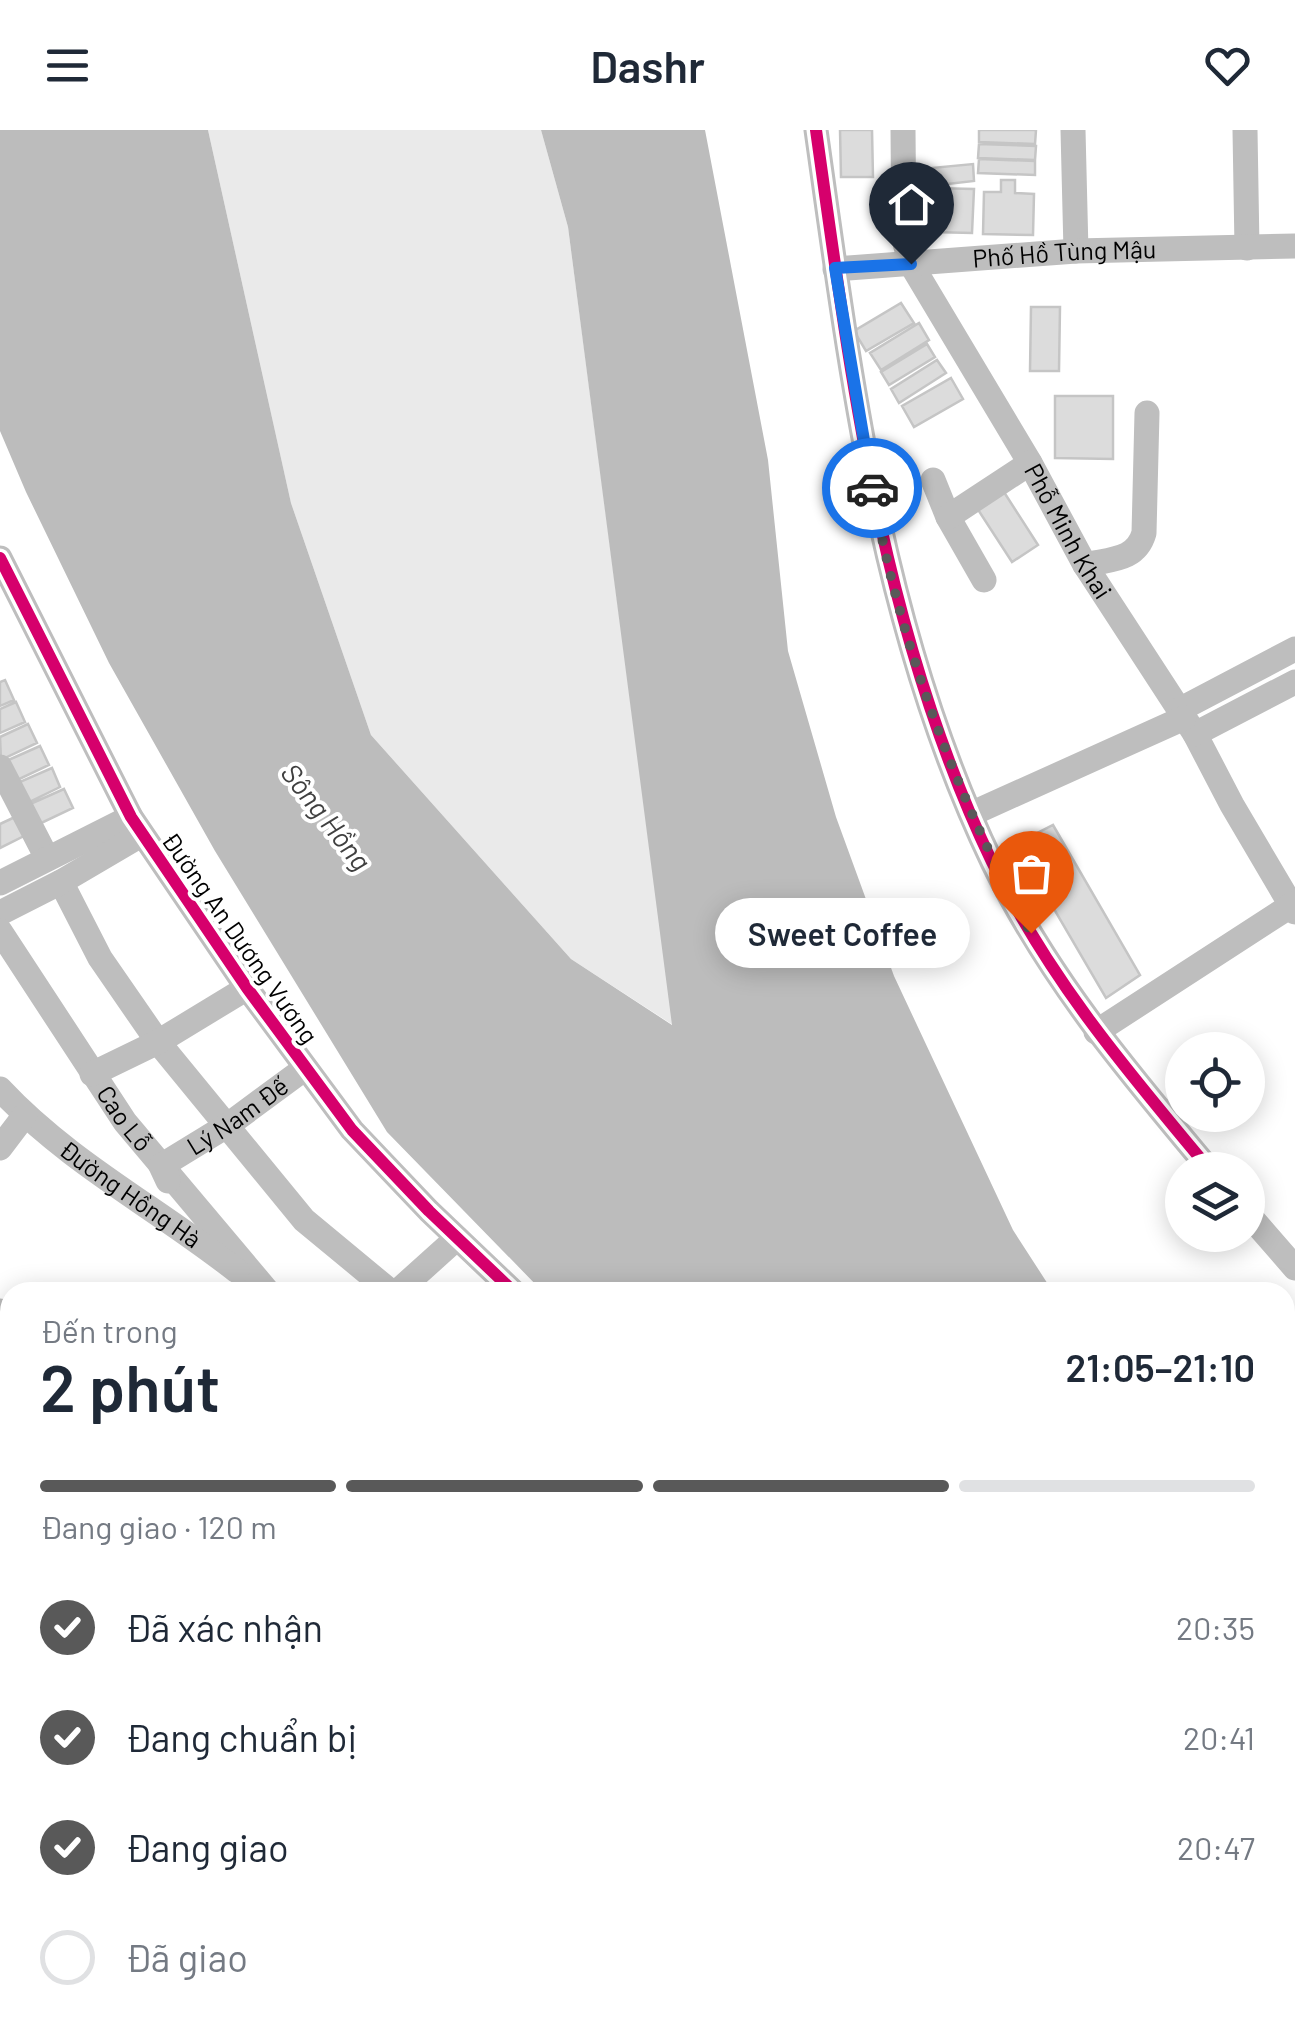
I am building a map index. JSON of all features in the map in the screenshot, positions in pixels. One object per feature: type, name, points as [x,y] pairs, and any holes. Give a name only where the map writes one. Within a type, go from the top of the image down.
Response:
[{"type":"street","points":[[816,130],[876,510],[918,672],[971,814],[1031,933],[1096,1032],[1195,1152]]},
{"type":"street","name":"Phỗ Minh Khai","points":[[903,130],[904,240],[911,264],[1030,463],[1085,565],[1186,720],[1294,907]]},
{"type":"street","points":[[1074,130],[1076,252]]},
{"type":"street","points":[[1244,130],[1247,248]]},
{"type":"street","name":"Phố Hồ Tùng Mậu","points":[[835,268],[1076,252],[1295,246]]},
{"type":"street","points":[[1085,565],[1135,553],[1141,545],[1147,413]]},
{"type":"street","points":[[948,517],[1030,463]]},
{"type":"street","points":[[933,480],[948,517],[984,580]]},
{"type":"street","name":"Đường An Dương Vương","points":[[0,558],[136,826],[304,1070],[352,1130],[504,1282]]},
{"type":"street","points":[[1186,720],[1295,648]]},
{"type":"street","points":[[971,814],[1186,720],[1295,682]]},
{"type":"street","points":[[0,767],[47,858]]},
{"type":"street","points":[[0,883],[47,858],[136,826]]},
{"type":"street","points":[[0,912],[61,882],[136,826]]},
{"type":"street","points":[[61,882],[100,958],[158,1042],[304,1220],[382,1282]]},
{"type":"street","points":[[1096,1032],[1294,907]]},
{"type":"street","name":"Cao Lỗ","points":[[0,930],[92,1074],[161,1166],[258,1282]]},
{"type":"street","points":[[92,1074],[158,1042],[247,988]]},
{"type":"street","name":"Lý Nam Đế","points":[[154,1212],[171,1186],[161,1166],[304,1070]]},
{"type":"street","name":"Đường Hồng Hà","points":[[0,1089],[24,1116],[72,1156],[253,1282]]},
{"type":"street","points":[[0,1148],[24,1116]]},
{"type":"street","points":[[1265,1234],[1295,1268]]},
{"type":"street","points":[[406,1282],[458,1238]]},
{"type":"shaded area","points":[[208,130],[541,130],[568,227],[673,1025],[571,959],[371,735],[291,503]]},
{"type":"water","name":"Sông Hồng","points":[[0,130],[208,130],[291,503],[371,735],[571,959],[672,1025],[568,227],[541,130],[705,130],[768,460],[788,651],[836,817],[894,976],[1013,1230],[1047,1282],[533,1282],[387,1132],[215,851],[109,663],[0,431]]},
{"type":"building","points":[[840,130],[872,130],[873,177],[841,177]]},
{"type":"building","points":[[979,130],[1036,130],[1035,144],[979,142]]},
{"type":"building","points":[[979,144],[1036,146],[1035,160],[978,158]]},
{"type":"building","points":[[979,159],[1035,161],[1035,175],[978,173]]},
{"type":"building","points":[[973,164],[974,181],[912,188],[910,170]]},
{"type":"building","points":[[1001,180],[1015,180],[1015,193],[1034,194],[1033,235],[983,234],[984,192],[1001,192]]},
{"type":"building","points":[[932,188],[974,189],[972,233],[931,232]]},
{"type":"building","points":[[901,303],[914,323],[866,351],[854,331]]},
{"type":"building","points":[[1031,307],[1060,307],[1059,371],[1030,371]]},
{"type":"building","points":[[919,323],[929,340],[881,370],[870,353]]},
{"type":"building","points":[[927,344],[935,357],[889,385],[881,372]]},
{"type":"building","points":[[937,360],[946,373],[899,403],[891,389]]},
{"type":"building","points":[[951,378],[963,399],[914,427],[902,406]]},
{"type":"building","points":[[1055,396],[1113,396],[1113,459],[1055,458]]},
{"type":"building","points":[[1002,489],[1038,545],[1012,562],[975,505]]},
{"type":"building","points":[[5,680],[14,700],[0,706],[0,682]]},
{"type":"building","points":[[16,702],[25,722],[0,733],[0,709]]},
{"type":"building","points":[[28,724],[37,743],[1,760],[0,737]]},
{"type":"building","points":[[40,746],[49,765],[13,782],[4,762]]},
{"type":"building","points":[[52,768],[60,787],[25,804],[15,784]]},
{"type":"building","points":[[64,789],[73,808],[37,825],[28,805]]},
{"type":"building","points":[[15,817],[24,836],[0,848],[0,824]]},
{"type":"building","points":[[1053,825],[1140,975],[1106,998],[1016,844]]},
{"type":"cycle path","points":[[816,130],[858,411],[876,503],[923,686],[954,775],[992,862],[1039,946],[1120,1060],[1195,1152]]},
{"type":"cycle path","points":[[0,558],[131,817],[247,988],[352,1130],[504,1282]]},
{"type":"way so far","points":[[872,488],[892,582],[918,672],[971,814],[1031,933]]},
{"type":"place","name":"Sweet Coffee","points":[[1031,933]]},
{"type":"route","points":[[872,488],[835,268],[911,264]]}]
